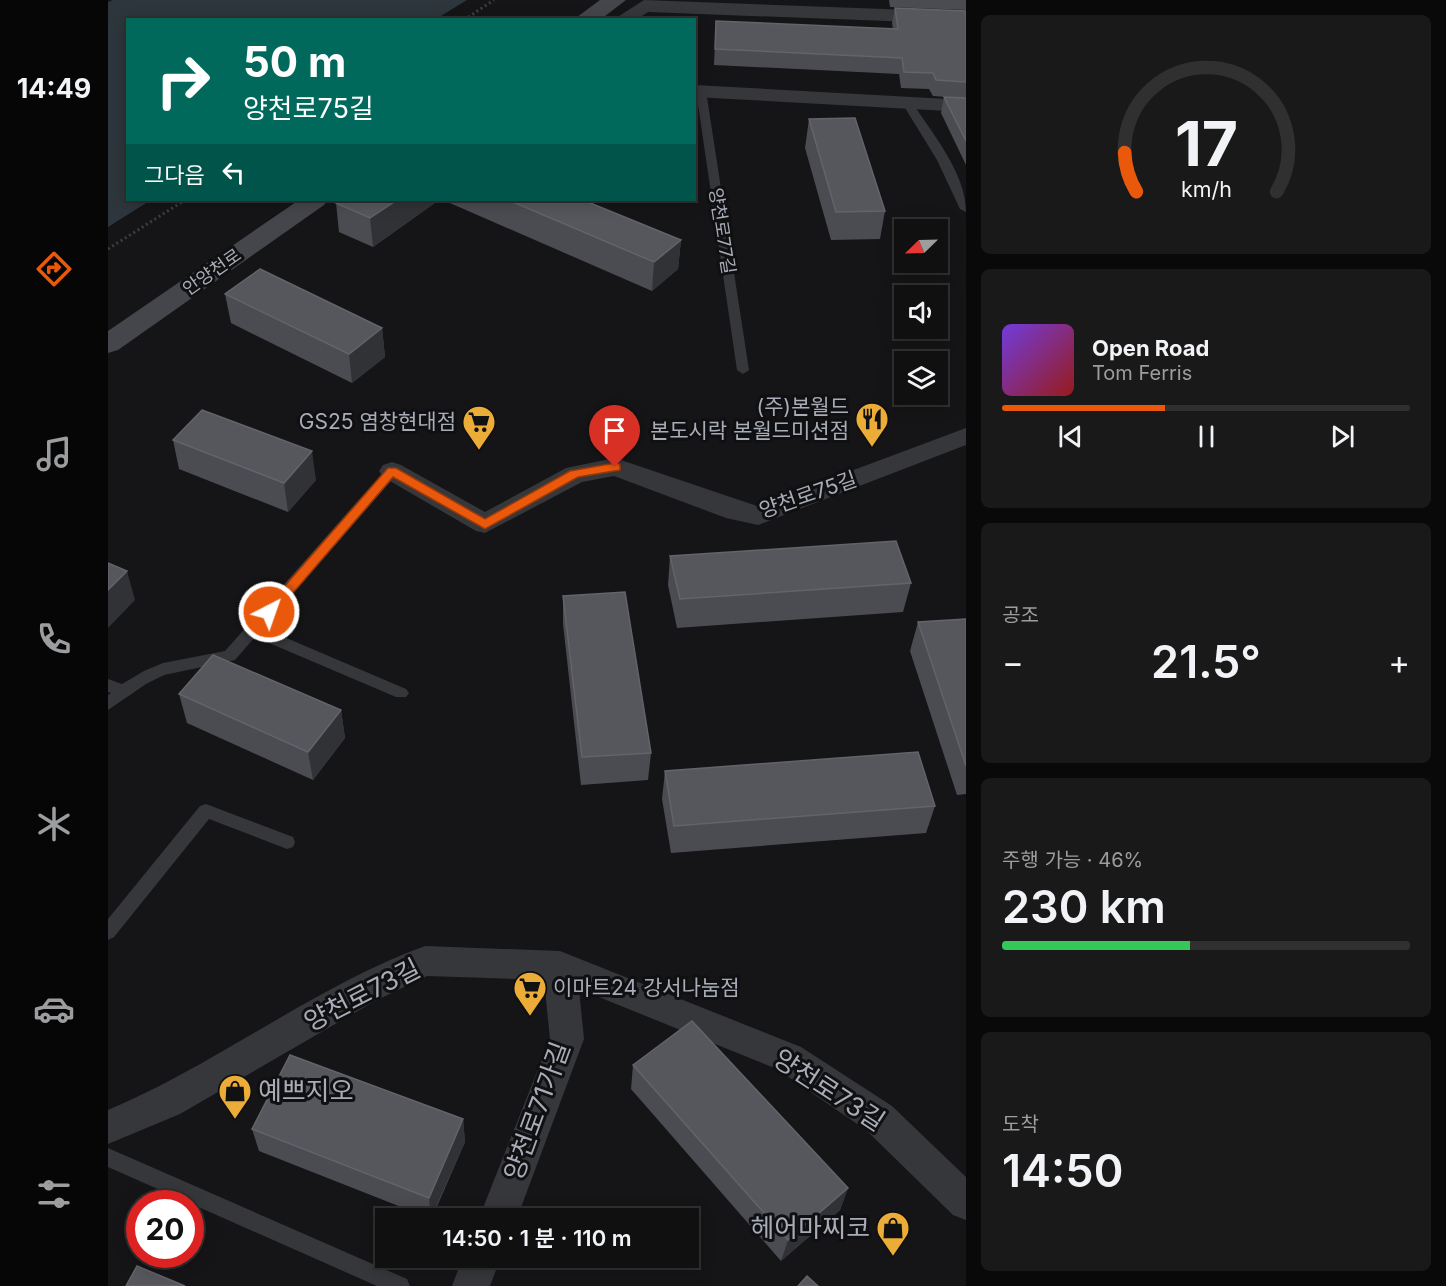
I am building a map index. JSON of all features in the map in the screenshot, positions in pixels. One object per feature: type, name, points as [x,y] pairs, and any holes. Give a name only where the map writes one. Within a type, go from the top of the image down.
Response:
[{"type":"main road","points":[[576,16],[587,0]]},
{"type":"main road","points":[[576,16],[615,0]]},
{"type":"main road","name":"안양천로","points":[[108,344],[314,201]]},
{"type":"street","points":[[625,18],[644,6],[966,18]]},
{"type":"street","name":"양천로77길","points":[[698,91],[966,106]]},
{"type":"street","name":"양천로75길","points":[[392,471],[485,524],[575,474],[615,467],[735,511],[758,516],[966,436]]},
{"type":"street","name":"양천로73길","points":[[108,1127],[167,1102],[363,990],[425,962],[560,966],[789,1058],[879,1118],[966,1202]]},
{"type":"street","name":"양천로71가길","points":[[502,1208],[567,1039],[560,966]]},
{"type":"street","points":[[471,1286],[478,1268]]},
{"type":"lane","name":"양천로77길","points":[[698,91],[743,370]]},
{"type":"lane","points":[[907,103],[943,160],[966,209]]},
{"type":"lane","points":[[108,704],[115,688],[153,672],[179,664],[210,662],[230,656],[392,471]]},
{"type":"lane","points":[[253,630],[401,693]]},
{"type":"lane","points":[[108,933],[206,811],[287,842]]},
{"type":"lane","points":[[108,1157],[400,1286]]},
{"type":"path","points":[[467,18],[494,0]]},
{"type":"path","points":[[108,249],[183,201]]},
{"type":"shaded area","points":[[113,0],[467,0],[438,18],[126,18],[126,201],[149,201],[108,227],[108,2]]},
{"type":"building","points":[[895,8],[966,11],[966,82],[936,80],[933,73],[904,72],[902,58],[715,49],[716,21],[898,29]]},
{"type":"building","points":[[944,97],[966,98],[966,141]]},
{"type":"building","points":[[855,118],[885,211],[836,212],[809,119]]},
{"type":"building","points":[[339,201],[396,201],[370,218],[336,203]]},
{"type":"building","points":[[510,201],[585,201],[681,240],[654,262]]},
{"type":"building","points":[[260,269],[382,328],[349,354],[225,294]]},
{"type":"building","points":[[202,410],[312,451],[284,483],[173,440]]},
{"type":"building","points":[[896,541],[911,583],[680,599],[670,556]]},
{"type":"building","points":[[108,563],[127,571],[108,590]]},
{"type":"building","points":[[625,592],[651,753],[582,757],[563,596]]},
{"type":"building","points":[[966,619],[966,766],[918,622]]},
{"type":"building","points":[[213,655],[341,710],[308,752],[179,694]]},
{"type":"building","points":[[918,752],[935,806],[674,826],[665,771]]},
{"type":"building","points":[[692,1021],[848,1188],[788,1240],[633,1065]]},
{"type":"building","points":[[290,1055],[463,1119],[429,1198],[252,1129]]},
{"type":"building","points":[[136,1268],[142,1268],[185,1286],[126,1286]]},
{"type":"building","points":[[807,1276],[818,1286],[798,1286]]},
{"type":"place","name":"(주)본월드 본도시락 본월드미션점","points":[[872,448]]},
{"type":"place","name":"GS25 염창현대점","points":[[479,451]]},
{"type":"place","name":"이마트24 강서나눔점","points":[[530,1017]]},
{"type":"place","name":"예쁘지오","points":[[235,1120]]},
{"type":"place","name":"헤어마찌코","points":[[893,1257]]},
{"type":"route","points":[[269,612],[392,471],[485,524],[575,474],[615,467]]}]
